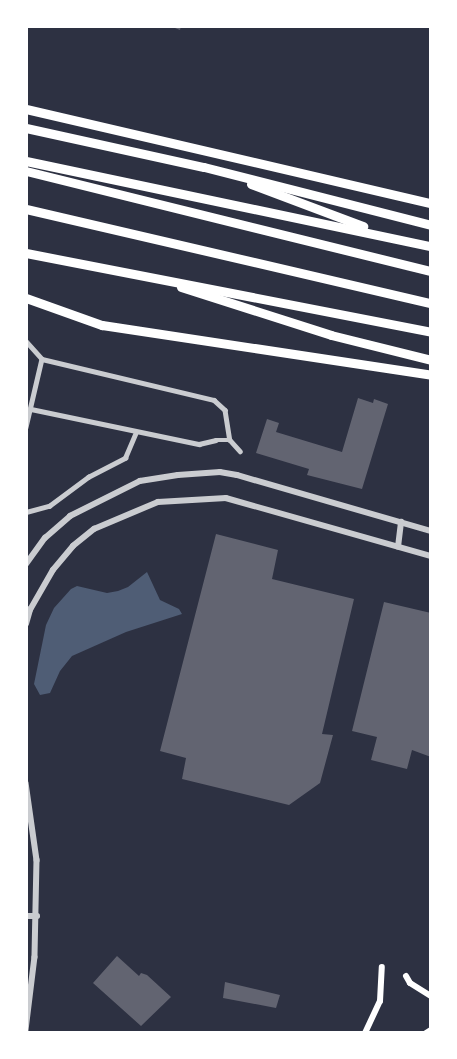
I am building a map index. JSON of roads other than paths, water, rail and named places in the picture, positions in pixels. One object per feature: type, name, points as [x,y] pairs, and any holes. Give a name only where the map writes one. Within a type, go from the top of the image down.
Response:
[{"type":"highway","points":[[26,109],[431,203]]},
{"type":"highway","points":[[26,128],[204,167],[431,225]]},
{"type":"highway","points":[[26,161],[431,246]]},
{"type":"highway","points":[[204,167],[392,237]]},
{"type":"highway","points":[[26,171],[431,271]]},
{"type":"highway","points":[[26,210],[431,303]]},
{"type":"highway","points":[[26,253],[153,276],[431,332]]},
{"type":"highway","points":[[153,276],[331,335],[431,360]]},
{"type":"highway","points":[[26,298],[102,325],[431,375]]},
{"type":"main road","points":[[365,1033],[380,1001],[382,967]]},
{"type":"main road","points":[[406,976],[410,983],[431,996]]},
{"type":"main road","points":[[426,1033],[431,1030]]},
{"type":"street","points":[[26,341],[42,359],[214,400],[225,410],[230,440],[240,451]]},
{"type":"street","points":[[26,427],[42,359]]},
{"type":"street","points":[[31,408],[199,444],[216,440],[230,440]]},
{"type":"street","points":[[26,512],[49,506],[88,477],[125,458],[136,432]]},
{"type":"street","points":[[26,564],[45,538],[70,516],[140,481],[178,475],[237,475],[431,531]]},
{"type":"street","points":[[26,624],[30,610],[53,570],[73,546],[94,529],[158,502],[226,498],[431,556]]},
{"type":"street","points":[[398,547],[401,522]]},
{"type":"street","points":[[26,783],[37,860],[36,916],[26,1030]]},
{"type":"street","points":[[26,916],[36,916]]},
{"type":"water","points":[[147,572],[160,600],[179,609],[182,614],[126,632],[72,656],[60,671],[50,693],[40,695],[34,684],[46,625],[54,608],[71,589],[77,586],[107,593],[118,591],[128,587]]}]
